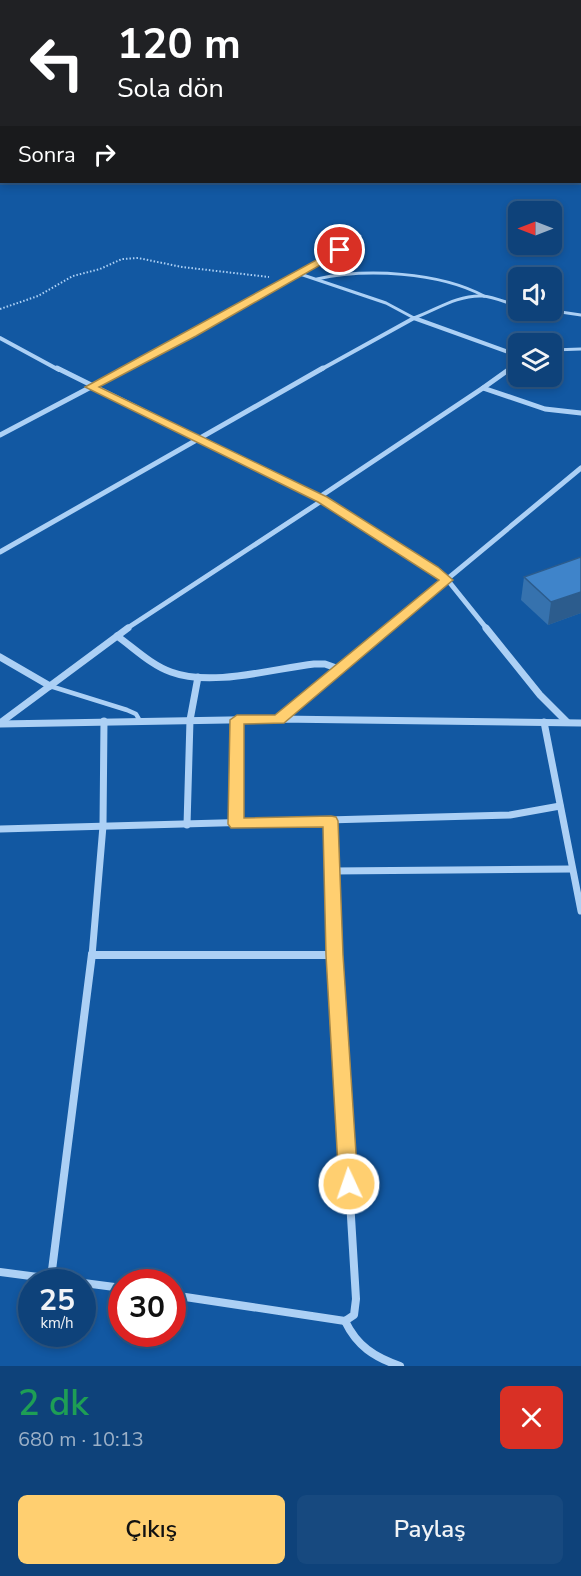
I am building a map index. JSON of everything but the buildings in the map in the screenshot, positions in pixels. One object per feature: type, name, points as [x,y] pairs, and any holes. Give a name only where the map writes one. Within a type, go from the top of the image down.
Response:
[{"type":"street","points":[[0,552],[196,438],[414,318],[508,352]]},
{"type":"street","points":[[0,338],[91,387],[320,499],[433,569],[446,580],[540,695],[567,722]]},
{"type":"street","points":[[0,724],[145,615],[508,371]]},
{"type":"street","points":[[0,435],[91,387]]},
{"type":"street","points":[[483,388],[545,409],[581,413]]},
{"type":"street","points":[[279,719],[581,468]]},
{"type":"street","points":[[117,636],[170,671],[198,677],[314,664],[326,664],[339,669]]},
{"type":"street","points":[[0,657],[50,686]]},
{"type":"street","points":[[187,825],[190,720],[198,677]]},
{"type":"street","points":[[0,724],[279,719],[581,723]]},
{"type":"street","points":[[236,824],[237,720]]},
{"type":"street","points":[[52,1269],[92,955],[103,826],[104,721]]},
{"type":"street","points":[[544,722],[581,911]]},
{"type":"street","points":[[0,829],[236,824],[510,814],[560,806]]},
{"type":"street","points":[[186,1297],[345,1321],[354,1316],[356,1299],[335,955],[331,821]]},
{"type":"street","points":[[333,871],[572,870]]},
{"type":"street","points":[[92,955],[335,955]]},
{"type":"street","points":[[0,1272],[18,1274]]},
{"type":"street","points":[[345,1321],[352,1338],[369,1354],[399,1366]]},
{"type":"lane","points":[[91,387],[300,274],[360,236]]},
{"type":"lane","points":[[300,274],[386,303],[414,318],[455,299],[484,296]]},
{"type":"lane","points":[[316,279],[419,274],[439,277],[468,286],[484,296],[508,303]]},
{"type":"lane","points":[[562,312],[581,315]]},
{"type":"lane","points":[[562,350],[581,349]]},
{"type":"lane","points":[[50,686],[127,710],[136,714],[140,721]]},
{"type":"path","points":[[0,309],[38,296],[73,276],[128,258],[289,280]]},
{"type":"route","points":[[340,250],[91,387],[322,500],[433,569],[446,580],[279,719],[237,720],[236,824],[331,821],[335,955],[349,1184]]}]
